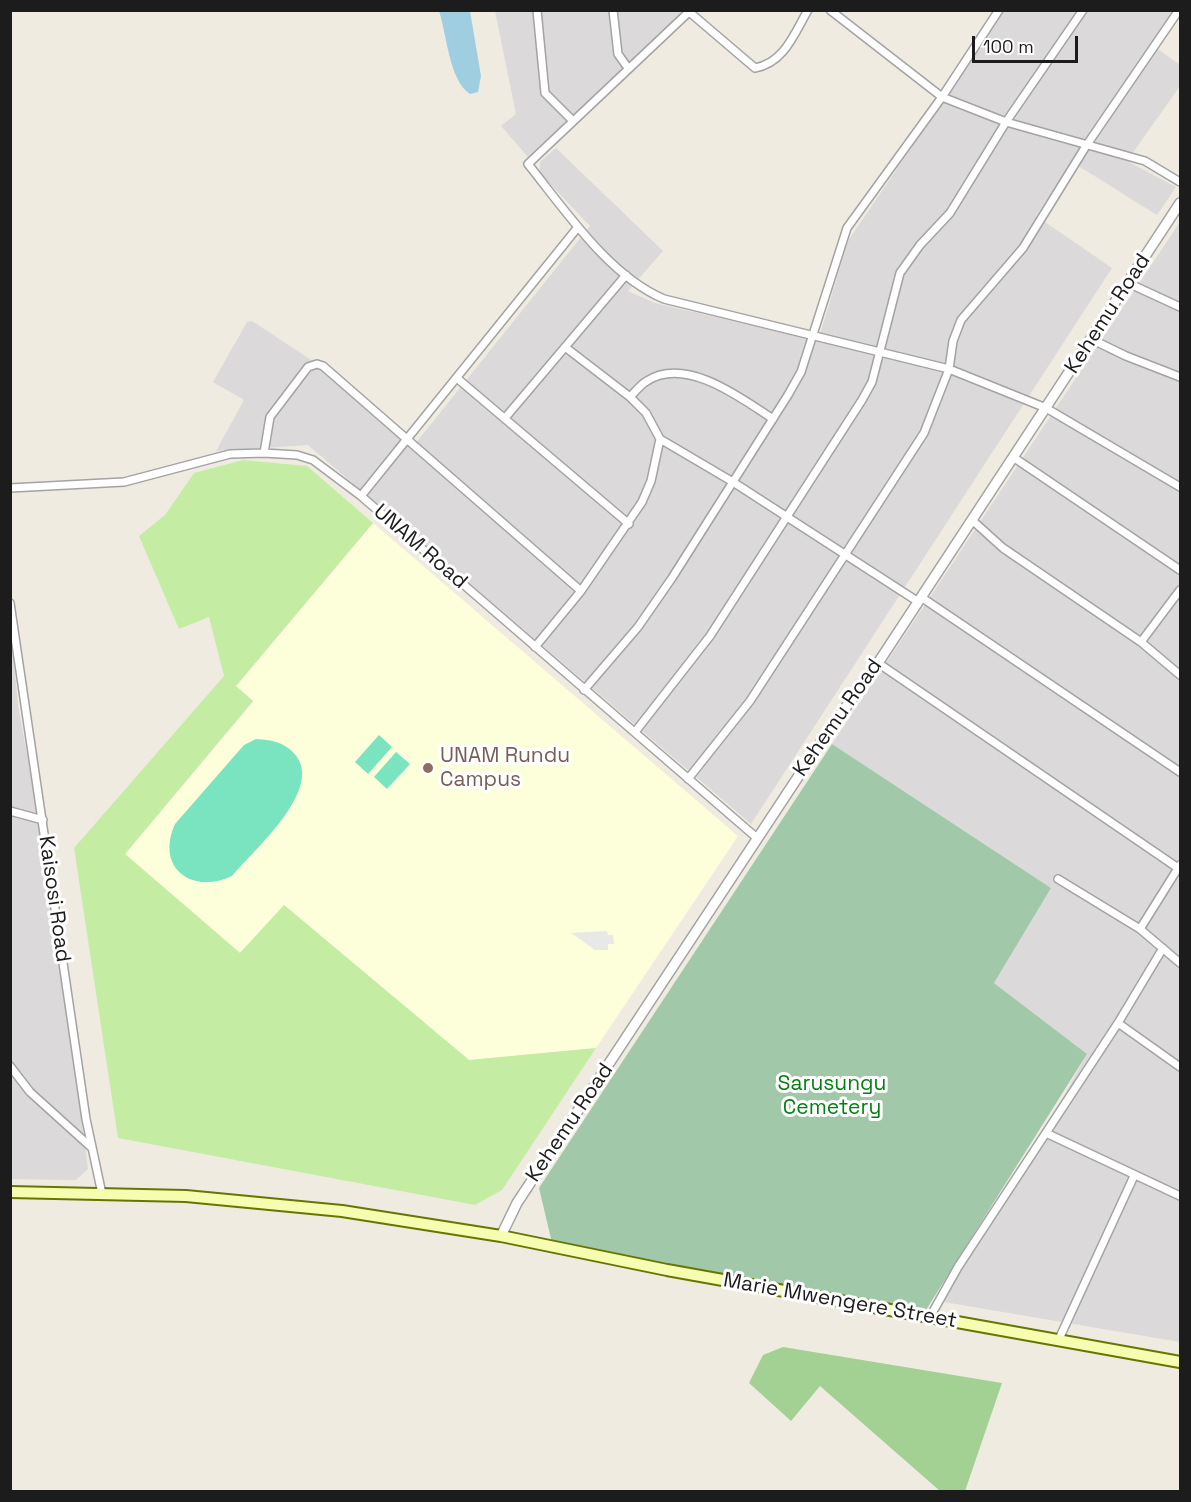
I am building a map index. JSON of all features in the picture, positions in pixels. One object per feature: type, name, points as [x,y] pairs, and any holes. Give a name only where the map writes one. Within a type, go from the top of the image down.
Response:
[{"type":"main road","name":"Marie Mwengere Street","points":[[10,1192],[186,1196],[342,1210],[501,1236],[667,1270],[1180,1362]]},
{"type":"street","points":[[537,10],[545,93],[572,120]]},
{"type":"street","points":[[613,10],[618,54],[628,68]]},
{"type":"street","points":[[808,10],[779,58],[768,66],[754,68],[689,11],[528,164],[578,227],[626,275],[646,291],[664,299],[949,369],[1046,408],[1180,487]]},
{"type":"street","points":[[830,10],[942,97],[1006,122],[1145,161],[1180,182]]},
{"type":"street","points":[[584,690],[638,627],[773,419],[801,372],[847,228],[942,97],[999,10]]},
{"type":"street","points":[[635,732],[710,636],[862,400],[872,382],[900,273],[920,245],[950,213],[1006,122],[1083,10]]},
{"type":"street","points":[[688,779],[750,701],[924,433],[949,369],[953,341],[961,320],[1023,248],[1086,146],[1179,10]]},
{"type":"street","name":"Kehemu Road","points":[[501,1236],[517,1203],[825,736],[878,663],[1180,203]]},
{"type":"street","points":[[361,496],[458,379],[578,227]]},
{"type":"street","points":[[505,418],[626,275]]},
{"type":"street","points":[[1128,283],[1180,307]]},
{"type":"street","points":[[1092,339],[1107,348],[1180,377]]},
{"type":"street","points":[[565,347],[630,397],[646,413],[660,439],[919,599],[1180,772]]},
{"type":"street","points":[[264,453],[270,417],[308,367],[317,364],[330,371],[581,591]]},
{"type":"street","points":[[630,397],[646,381],[662,374],[688,375],[719,384],[773,419]]},
{"type":"street","points":[[458,379],[629,524]]},
{"type":"street","points":[[535,647],[581,591],[629,524],[651,481],[660,439]]},
{"type":"street","name":"UNAM Road","points":[[10,488],[124,482],[230,454],[297,455],[313,460],[361,496],[757,838]]},
{"type":"street","points":[[1013,457],[1180,570]]},
{"type":"street","points":[[972,520],[1011,554],[1141,642],[1180,675]]},
{"type":"street","points":[[1141,642],[1180,590]]},
{"type":"street","name":"Kaisosi Road","points":[[10,603],[92,1148],[102,1194]]},
{"type":"street","points":[[878,663],[1179,866],[1140,929]]},
{"type":"street","points":[[10,811],[43,820]]},
{"type":"street","points":[[1058,879],[1140,929],[1180,963]]},
{"type":"street","points":[[930,1317],[958,1267],[1118,1023],[1163,948]]},
{"type":"street","points":[[1118,1023],[1180,1067]]},
{"type":"street","points":[[10,1065],[30,1092],[92,1148]]},
{"type":"street","points":[[1046,1133],[1180,1196]]},
{"type":"street","points":[[1059,1339],[1134,1176]]},
{"type":"shaded area","points":[[495,11],[685,11],[528,157],[501,126],[516,114]]},
{"type":"shaded area","points":[[1004,11],[1174,11],[1151,44],[1180,65],[1180,86],[1127,161],[1176,187],[1157,215],[1072,162],[1036,216],[1112,268],[751,824],[308,445],[216,451],[244,400],[213,382],[247,322],[252,321],[317,364],[411,449],[590,226],[540,173],[540,162],[556,148],[663,251],[628,291],[655,303],[818,341],[848,241]]},
{"type":"shaded area","points":[[1180,222],[1180,1342],[938,1301],[1041,1137],[1087,1054],[994,983],[1051,888],[832,744]]},
{"type":"shaded area","name":"UNAM Rundu Campus","points":[[373,523],[738,836],[596,1048],[469,1060],[284,905],[240,953],[125,854],[253,702],[236,686]]},
{"type":"shaded area","points":[[10,615],[18,706],[50,879],[88,1169],[76,1180],[11,1179]]},
{"type":"shaded area","points":[[607,931],[608,935],[613,935],[614,944],[608,944],[608,950],[595,950],[571,933]]},
{"type":"green space","points":[[243,460],[307,466],[373,523],[236,686],[253,701],[125,854],[240,953],[284,905],[469,1060],[596,1048],[502,1190],[475,1205],[118,1138],[74,848],[224,676],[209,617],[179,629],[139,536],[165,515],[194,473]]},
{"type":"green space","points":[[379,735],[392,747],[368,774],[355,762]]},
{"type":"green space","points":[[256,739],[278,743],[288,748],[297,757],[302,771],[300,787],[293,803],[269,836],[232,876],[217,881],[203,882],[181,874],[174,865],[170,853],[170,840],[175,824],[244,745]]},
{"type":"green space","name":"Sarusungu Cemetery","points":[[832,744],[1051,888],[994,983],[1087,1054],[926,1310],[552,1243],[539,1188]]},
{"type":"green space","points":[[396,752],[410,764],[387,789],[374,777]]},
{"type":"green space","points":[[783,1347],[1002,1383],[965,1491],[940,1491],[820,1386],[791,1421],[749,1383],[763,1355]]},
{"type":"water","points":[[439,11],[470,11],[481,76],[478,92],[470,94],[457,78]]},
{"type":"place","name":"UNAM Rundu Campus","points":[[428,768]]}]
